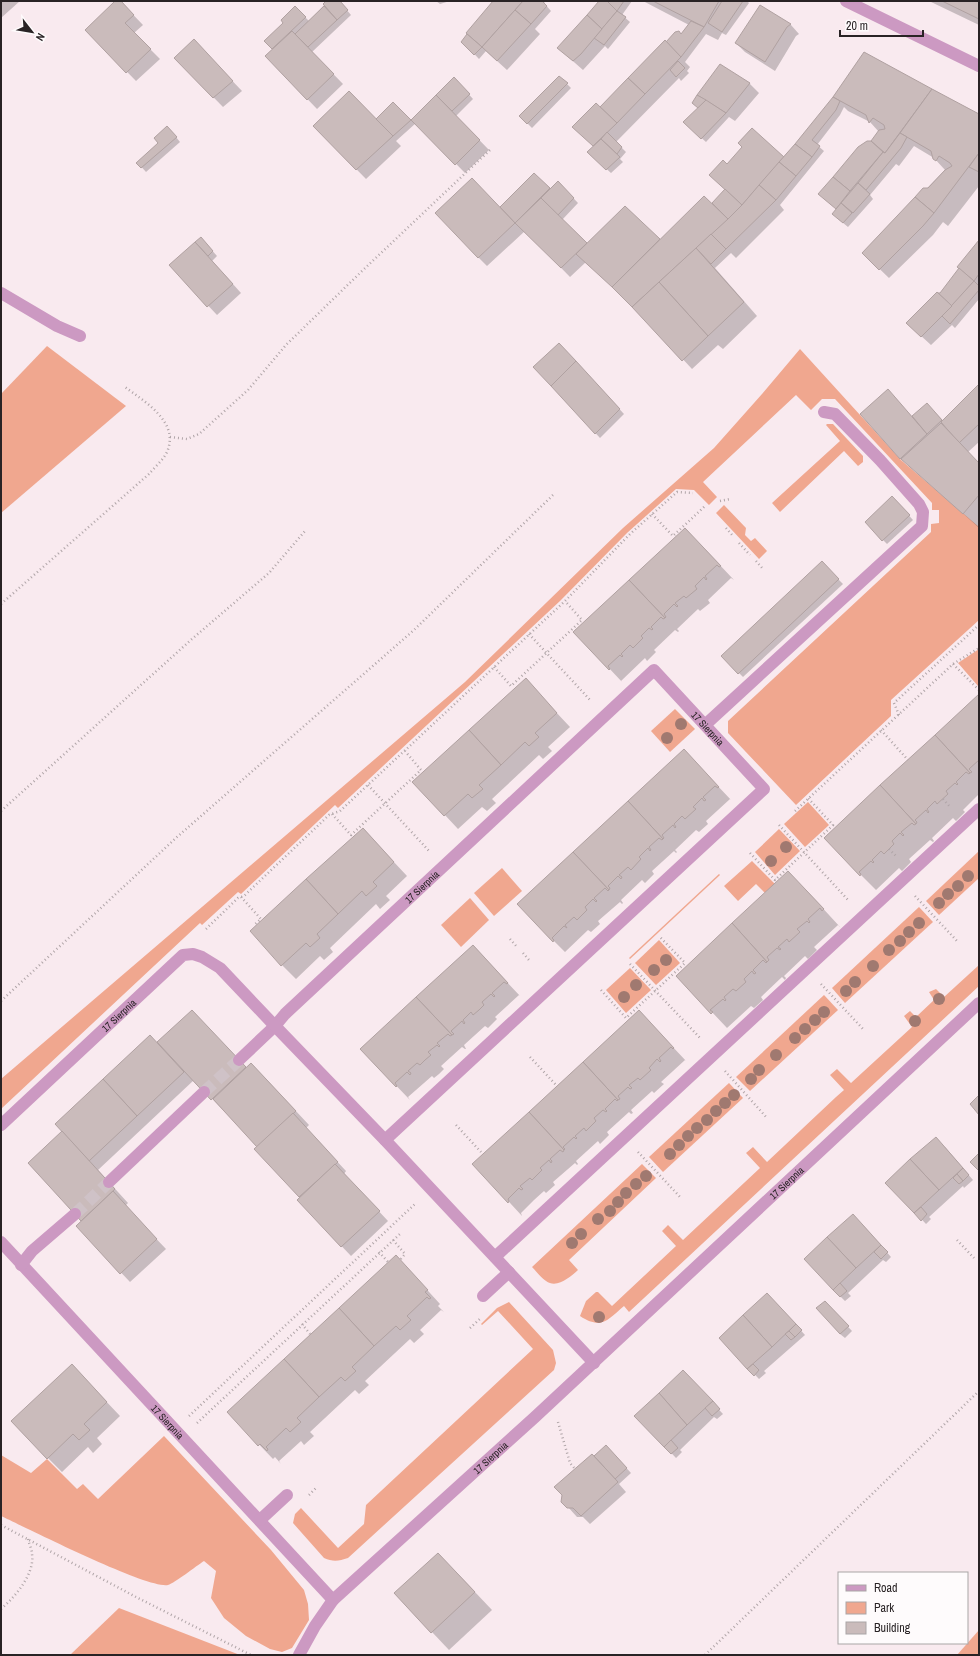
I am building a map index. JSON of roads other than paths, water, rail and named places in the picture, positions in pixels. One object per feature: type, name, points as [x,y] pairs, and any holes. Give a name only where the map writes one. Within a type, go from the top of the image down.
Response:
[{"type":"street","points":[[846,1],[979,66]]},
{"type":"street","points":[[1,293],[57,326],[80,336]]},
{"type":"street","points":[[705,725],[922,526],[923,512],[919,504],[880,460],[835,414],[824,412]]},
{"type":"street","name":"17 Sierpnia","points":[[275,1026],[285,1014],[654,670],[764,789],[386,1140]]},
{"type":"street","points":[[495,1257],[979,809]]},
{"type":"street","name":"17 Sierpnia","points":[[1,1126],[183,955],[193,954],[202,957],[220,968],[386,1140],[594,1363]]},
{"type":"street","name":"17 Sierpnia","points":[[299,1655],[315,1626],[333,1600],[594,1363],[979,1003]]},
{"type":"street","points":[[239,1060],[275,1026]]},
{"type":"street","points":[[109,1182],[204,1092]]},
{"type":"street","points":[[21,1265],[37,1246],[75,1214]]},
{"type":"street","name":"17 Sierpnia","points":[[1,1242],[333,1600]]},
{"type":"street","points":[[482,1296],[509,1272]]},
{"type":"street","points":[[260,1520],[287,1495]]},
{"type":"tunnel","points":[[204,1092],[239,1060]]},
{"type":"tunnel","points":[[75,1214],[109,1182]]}]
